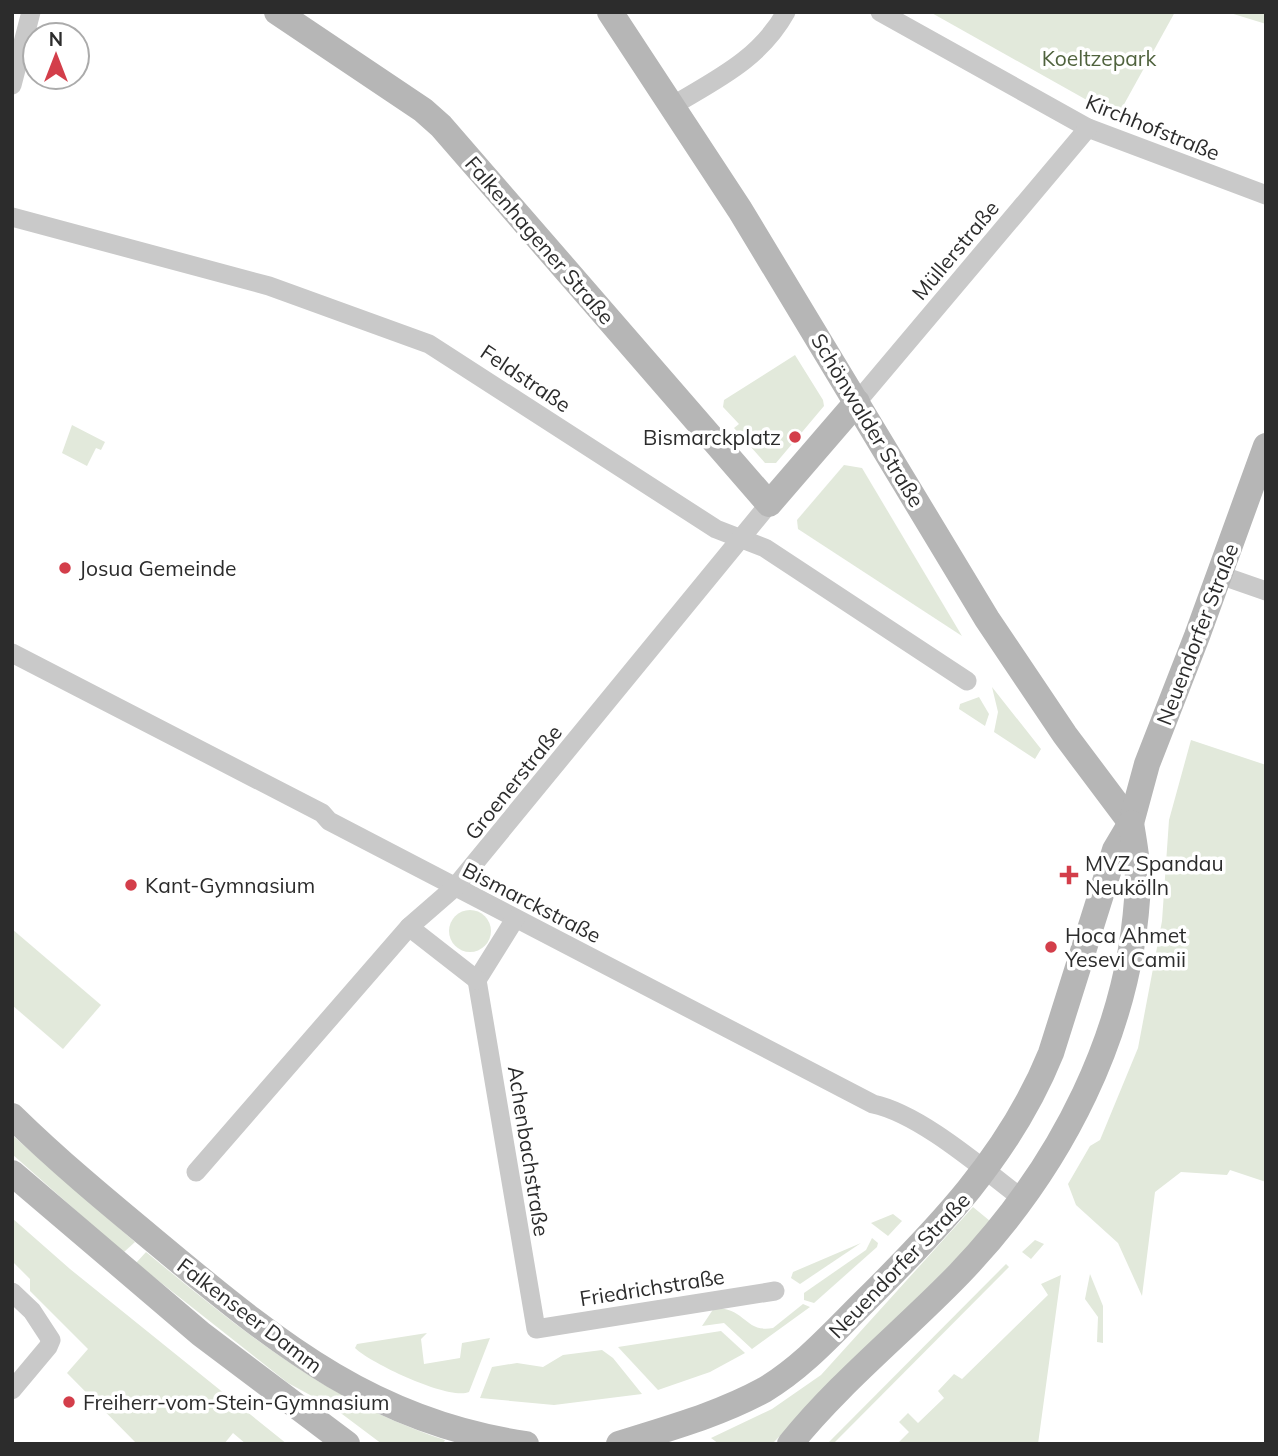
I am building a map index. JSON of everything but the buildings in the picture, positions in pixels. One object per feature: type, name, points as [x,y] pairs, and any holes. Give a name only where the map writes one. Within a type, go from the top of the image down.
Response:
[{"type":"main road","name":"Falkenhagener Straße","points":[[277,12],[423,110],[441,126],[769,505]]},
{"type":"main road","name":"Schönwalder Straße","points":[[610,12],[857,402],[987,619],[1065,735],[1132,823]]},
{"type":"main road","points":[[769,505],[857,402]]},
{"type":"main road","name":"Neuendorfer Straße","points":[[619,1444],[718,1412],[764,1389],[799,1366],[928,1240],[986,1171],[1017,1123],[1040,1080],[1063,1017],[1115,850],[1132,823],[1147,764],[1220,575],[1266,446]]},
{"type":"main road","name":"Neuendorfer Straße","points":[[790,1444],[957,1276],[1024,1200],[1067,1132],[1093,1075],[1120,991],[1135,918],[1138,878],[1132,823]]},
{"type":"main road","points":[[1097,909],[1135,918]]},
{"type":"main road","name":"Falkenseer Damm","points":[[12,1116],[217,1293],[286,1346],[340,1382],[379,1402],[444,1426],[526,1444]]},
{"type":"main road","name":"Falkenseer Damm","points":[[12,1173],[201,1334],[347,1444]]},
{"type":"street","points":[[12,85],[31,12]]},
{"type":"street","points":[[672,106],[750,58],[770,38],[786,12]]},
{"type":"street","name":"Kirchhofstraße","points":[[880,12],[1088,128],[1266,195]]},
{"type":"street","name":"Müllerstraße","points":[[857,402],[1088,128]]},
{"type":"street","name":"Feldstraße","points":[[12,217],[270,286],[429,344],[716,529],[765,548],[967,681]]},
{"type":"street","name":"Groenerstraße","points":[[196,1172],[409,927],[455,887],[769,505]]},
{"type":"street","points":[[1220,575],[1266,591]]},
{"type":"street","name":"Bismarckstraße","points":[[12,653],[322,813],[329,821],[515,919],[873,1104],[896,1111],[937,1135],[1024,1200]]},
{"type":"street","points":[[409,927],[477,980],[515,919]]},
{"type":"street","name":"Achenbachstraße","points":[[477,980],[536,1329]]},
{"type":"street","name":"Friedrichstraße","points":[[536,1329],[775,1291]]},
{"type":"street","points":[[12,1292],[51,1340],[12,1390]]},
{"type":"green space","name":"Koeltzepark","points":[[930,12],[1175,12],[1117,117]]},
{"type":"green space","points":[[1227,12],[1266,12],[1266,24]]},
{"type":"green space","points":[[795,355],[824,406],[776,463],[765,463],[734,428],[739,424],[723,407],[724,400]]},
{"type":"green space","points":[[72,425],[105,442],[101,450],[96,448],[87,466],[62,453]]},
{"type":"green space","points":[[844,465],[862,468],[962,636],[798,529],[797,520]]},
{"type":"green space","points":[[992,687],[1041,749],[1035,759],[994,732],[998,712]]},
{"type":"green space","points":[[979,697],[989,714],[985,726],[959,709],[960,704]]},
{"type":"green space","points":[[1191,740],[1266,765],[1266,1182],[1230,1170],[1227,1175],[1181,1172],[1155,1192],[1142,1296],[1118,1243],[1076,1205],[1068,1184],[1090,1146],[1100,1140],[1138,1048],[1162,921],[1169,820]]},
{"type":"green space","points":[[470,910],[485,916],[491,931],[485,946],[470,952],[455,946],[449,931],[455,916]]},
{"type":"green space","points":[[12,929],[101,1005],[63,1049],[12,1005]]},
{"type":"green space","points":[[12,1135],[135,1242],[124,1252],[108,1239],[12,1154]]},
{"type":"green space","points":[[973,1207],[990,1221],[969,1246],[772,1444],[719,1444],[711,1438],[772,1409],[821,1375]]},
{"type":"green space","points":[[893,1214],[902,1221],[888,1236],[871,1223]]},
{"type":"green space","points":[[12,1218],[70,1269],[287,1444],[246,1444],[233,1433],[224,1444],[137,1444],[67,1373],[88,1349],[30,1291],[30,1279],[12,1261]]},
{"type":"green space","points":[[872,1238],[878,1243],[877,1247],[814,1303],[804,1300],[804,1293],[866,1250]]},
{"type":"green space","points":[[1035,1240],[1044,1244],[1031,1259],[1022,1252]]},
{"type":"green space","points":[[861,1243],[800,1284],[791,1278],[793,1272]]},
{"type":"green space","points":[[146,1252],[286,1361],[361,1405],[445,1440],[443,1444],[382,1444],[334,1408],[288,1383],[136,1263]]},
{"type":"green space","points":[[1006,1264],[1009,1267],[833,1444],[827,1444]]},
{"type":"green space","points":[[1090,1274],[1103,1306],[1103,1343],[1097,1342],[1098,1317],[1085,1299]]},
{"type":"green space","points":[[1061,1275],[1038,1444],[897,1444],[909,1432],[899,1422],[908,1413],[918,1423],[944,1398],[938,1391],[954,1374],[962,1379],[1048,1295],[1041,1284]]},
{"type":"green space","points":[[803,1304],[810,1307],[752,1349],[724,1323],[702,1326],[714,1308],[733,1312],[756,1327],[773,1328]]},
{"type":"green space","points":[[721,1331],[745,1353],[710,1372],[658,1390],[618,1347]]},
{"type":"green space","points":[[427,1333],[421,1339],[424,1364],[460,1358],[462,1343],[490,1338],[469,1392],[445,1391],[410,1379],[363,1355],[355,1348],[357,1344]]},
{"type":"green space","points":[[602,1350],[613,1358],[642,1394],[554,1405],[480,1398],[492,1367],[517,1363],[543,1367],[563,1355]]},
{"type":"place","name":"Bismarckplatz","points":[[795,437]]},
{"type":"place","name":"Josua Gemeinde","points":[[65,568]]},
{"type":"place","name":"MVZ Spandau Neukölln","points":[[1069,875]]},
{"type":"place","name":"Kant-Gymnasium","points":[[131,885]]},
{"type":"place","name":"Hoca Ahmet Yesevi Camii","points":[[1051,947]]},
{"type":"place","name":"Freiherr-vom-Stein-Gymnasium","points":[[69,1402]]}]
